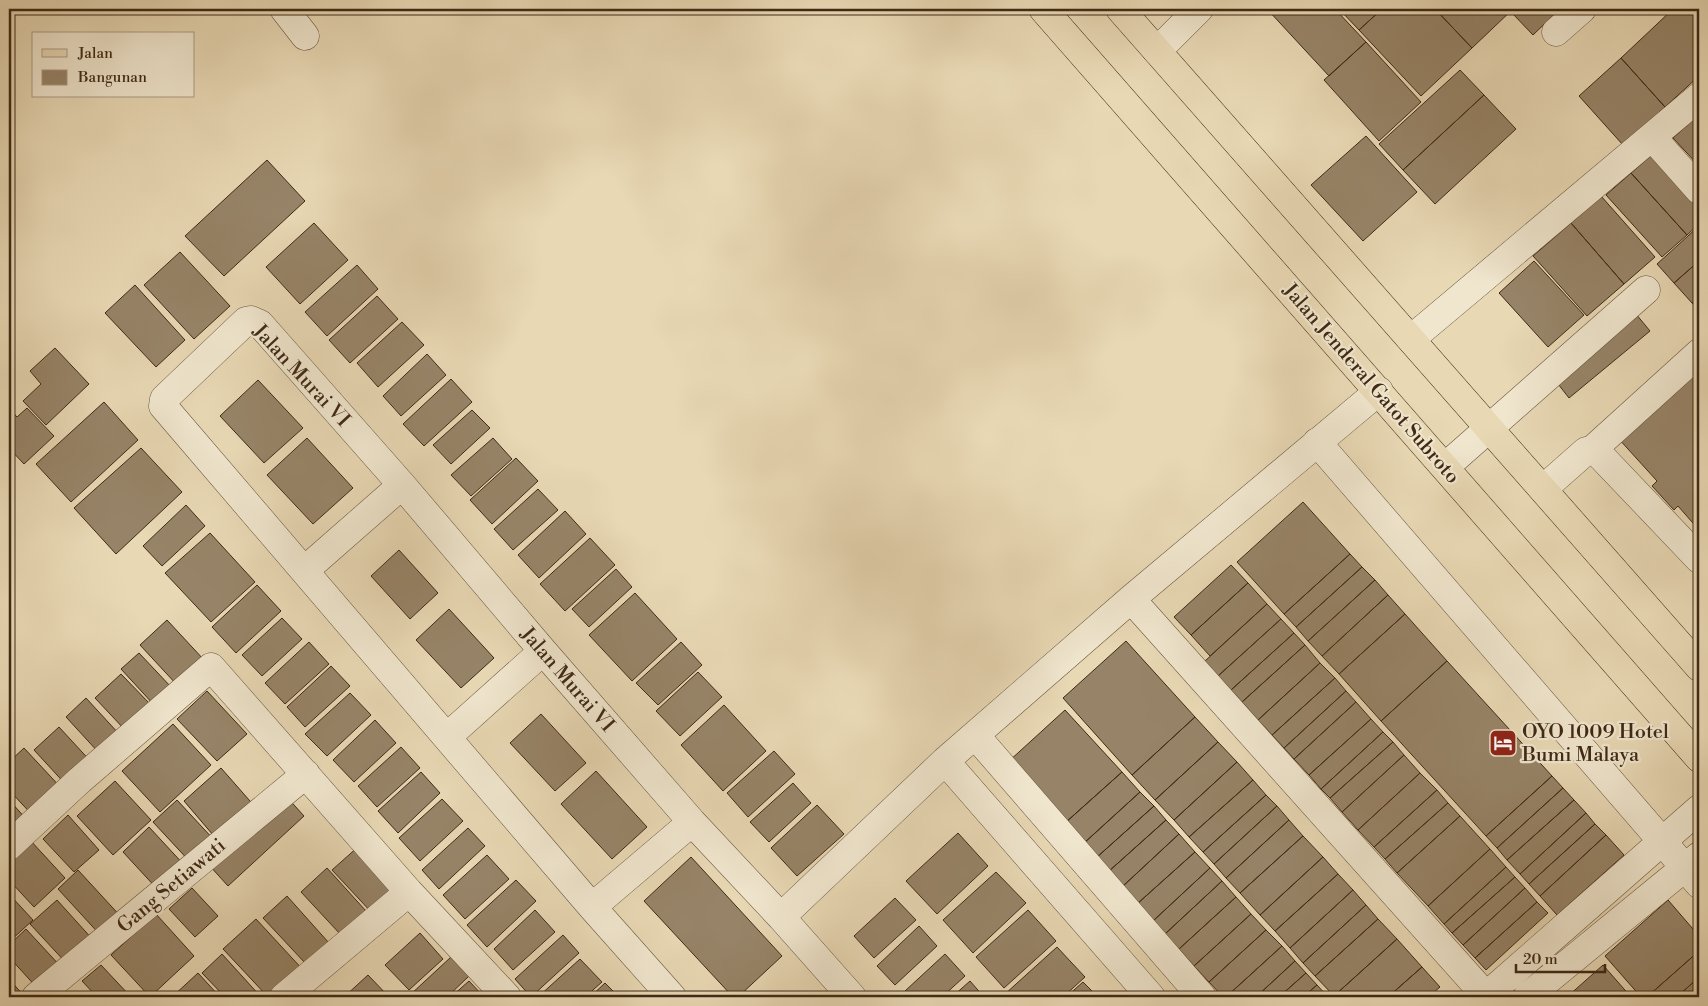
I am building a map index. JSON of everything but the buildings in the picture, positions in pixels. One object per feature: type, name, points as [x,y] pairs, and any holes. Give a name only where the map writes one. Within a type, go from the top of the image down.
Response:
[{"type":"main road","name":"Jalan Jenderal Gatot Subroto","points":[[1043,9],[1699,758]]},
{"type":"main road","points":[[1120,9],[1543,489],[1696,657]]},
{"type":"street","points":[[284,9],[305,36]]},
{"type":"street","points":[[1157,51],[1199,9]]},
{"type":"street","points":[[1556,32],[1582,9]]},
{"type":"street","points":[[1410,339],[1699,97]]},
{"type":"street","points":[[1652,137],[1699,190]]},
{"type":"street","points":[[1445,467],[1646,290]]},
{"type":"street","name":"Jalan Murai VI","points":[[672,997],[592,907],[163,406],[164,399],[243,323],[251,320],[260,324],[402,484],[543,651],[692,822],[852,997]]},
{"type":"street","points":[[1543,489],[1586,451],[1592,450],[1699,353]]},
{"type":"street","points":[[780,917],[945,761],[1131,598],[1379,392]]},
{"type":"street","points":[[1317,442],[1661,841],[1695,869],[1528,997]]},
{"type":"street","points":[[1592,450],[1597,452],[1699,558]]},
{"type":"street","points":[[305,570],[402,484]]},
{"type":"street","points":[[1131,598],[1486,997],[1699,808]]},
{"type":"street","points":[[447,737],[543,651]]},
{"type":"street","points":[[9,846],[80,780],[211,667],[409,892],[507,997]]},
{"type":"street","points":[[975,735],[1202,997]]},
{"type":"street","points":[[945,761],[1151,997]]},
{"type":"street","name":"Gang Setiawati","points":[[36,997],[306,774]]},
{"type":"street","points":[[592,907],[692,822]]},
{"type":"street","points":[[284,997],[409,892]]},
{"type":"place","name":"OYO 1009 Hotel Bumi Malaya","points":[[1503,743]]}]
